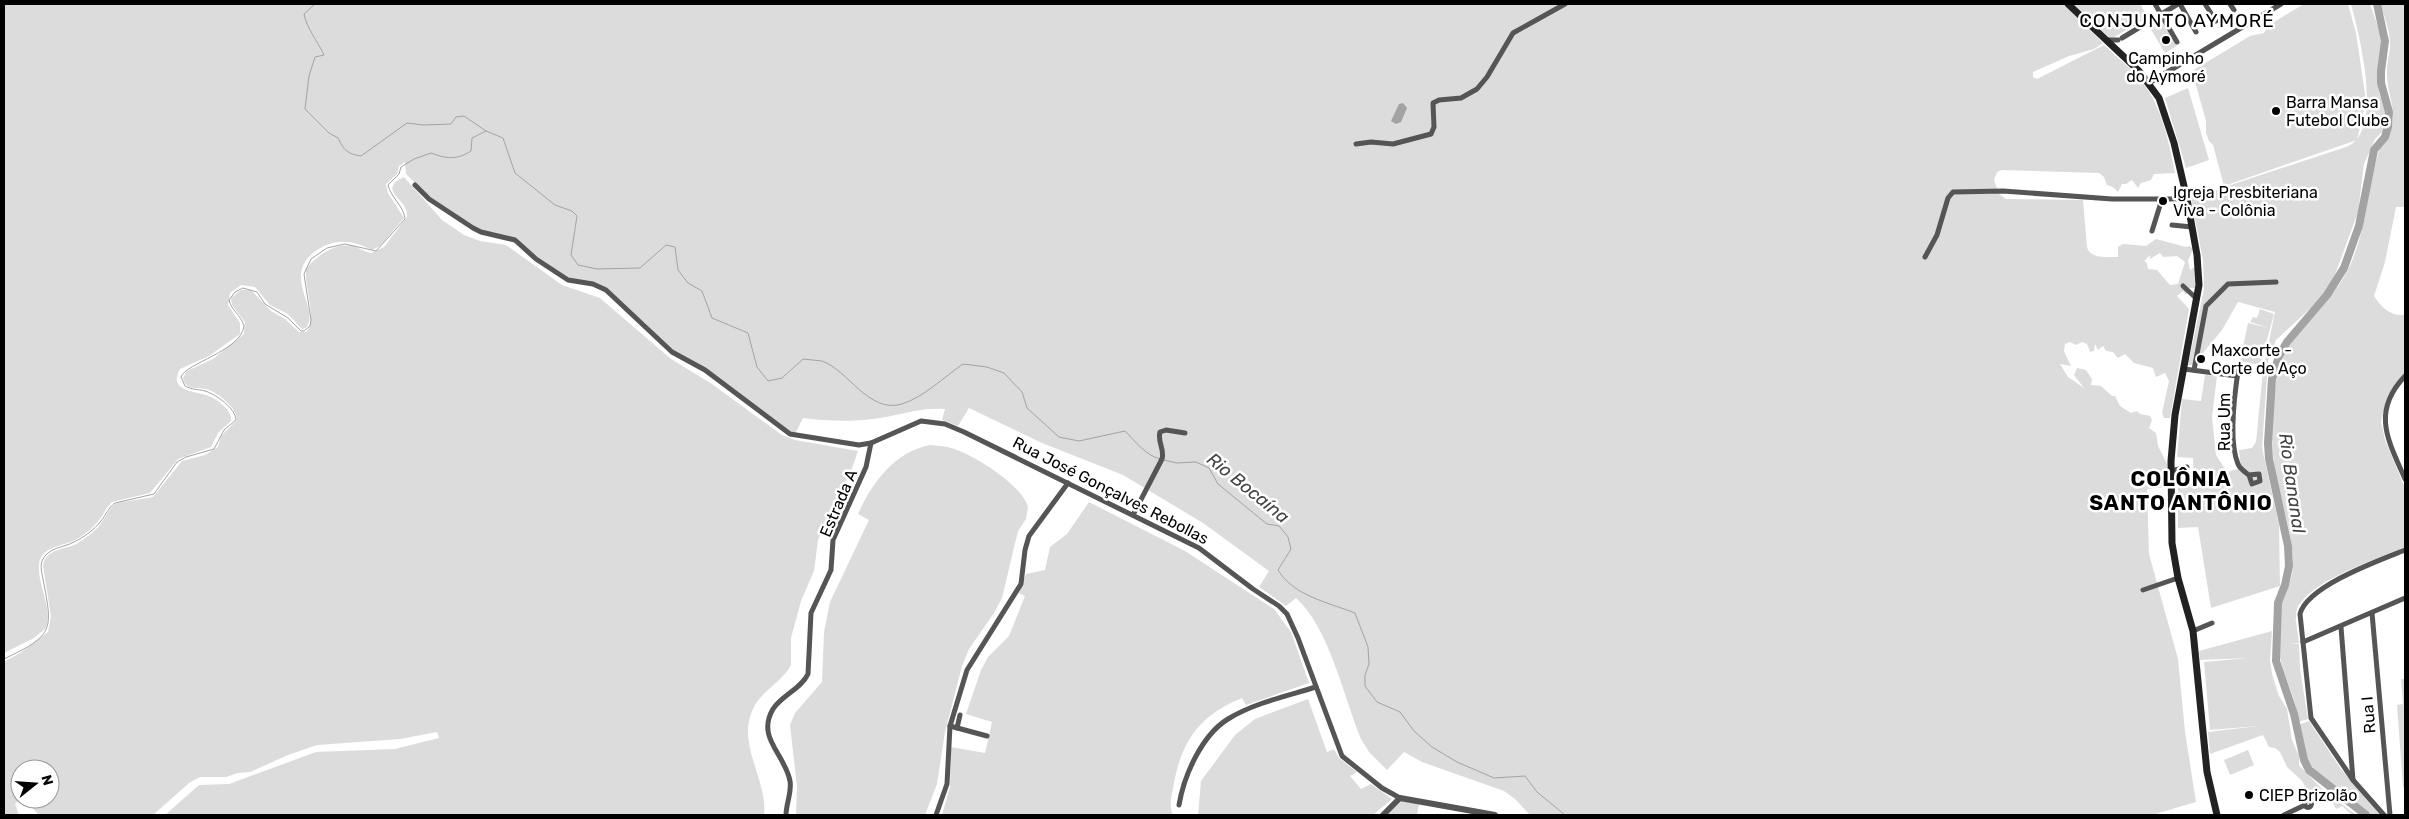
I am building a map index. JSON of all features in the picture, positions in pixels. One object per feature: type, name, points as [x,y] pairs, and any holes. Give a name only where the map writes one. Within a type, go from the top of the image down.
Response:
[{"type":"main road","points":[[2068,4],[2149,83],[2165,111],[2192,227],[2199,277],[2197,299],[2175,415],[2171,471],[2172,543],[2178,578],[2193,631],[2207,772],[2217,815]]},
{"type":"street","points":[[1356,144],[1371,142],[1393,144],[1431,134],[1434,127],[1433,103],[1439,100],[1461,98],[1476,89],[1487,77],[1514,33],[1565,4]]},
{"type":"street","points":[[2155,4],[2177,42]]},
{"type":"street","points":[[2106,40],[2119,40],[2179,4],[2196,32]]},
{"type":"street","points":[[2206,4],[2216,21]]},
{"type":"street","points":[[2230,4],[2234,10]]},
{"type":"street","points":[[2149,83],[2282,4]]},
{"type":"street","points":[[2116,49],[2119,40]]},
{"type":"street","name":"Rua José Gonçalves Rebollas","points":[[414,185],[429,198],[481,232],[514,240],[560,276],[606,290],[672,352],[705,370],[790,434],[859,445],[871,443],[912,423],[921,421],[938,423],[964,432],[1199,548],[1282,608],[1298,638],[1342,756],[1382,788],[1400,798],[1495,815]]},
{"type":"street","points":[[1925,257],[1937,235],[1950,194],[1956,191],[2004,191],[2112,199],[2186,199]]},
{"type":"street","points":[[2152,231],[2162,199]]},
{"type":"street","points":[[2172,225],[2192,227]]},
{"type":"street","points":[[2194,370],[2206,306],[2211,300],[2228,284],[2276,282]]},
{"type":"street","points":[[2183,286],[2197,299]]},
{"type":"street","name":"Rua Um","points":[[2239,365],[2233,418],[2239,466],[2249,475]]},
{"type":"street","points":[[2184,369],[2238,376]]},
{"type":"street","points":[[2405,376],[2389,399],[2384,420],[2389,440],[2405,478]]},
{"type":"street","points":[[1132,515],[1162,459],[1164,453],[1159,438],[1160,432],[1166,430],[1185,433]]},
{"type":"street","name":"Estrada A","points":[[786,815],[790,780],[770,742],[768,722],[774,707],[804,681],[808,674],[810,613],[831,570],[833,540],[866,467],[871,443]]},
{"type":"street","points":[[2171,471],[2187,467]]},
{"type":"street","points":[[936,815],[947,784],[950,726],[970,665],[1021,584],[1025,550],[1029,536],[1068,483]]},
{"type":"street","points":[[2384,815],[2353,780],[2312,718],[2300,611],[2316,594],[2405,550]]},
{"type":"street","points":[[2142,590],[2178,578]]},
{"type":"street","points":[[2303,642],[2405,598]]},
{"type":"street","name":"Rua I","points":[[2372,613],[2390,815]]},
{"type":"street","points":[[2193,631],[2212,623]]},
{"type":"street","points":[[2341,627],[2353,780]]},
{"type":"street","points":[[1179,805],[1184,784],[1194,762],[1209,738],[1226,720],[1270,701],[1316,686]]},
{"type":"street","points":[[958,728],[960,715]]},
{"type":"street","points":[[950,726],[987,736]]},
{"type":"street","points":[[1383,815],[1400,798]]},
{"type":"street","points":[[2284,815],[2305,805]]},
{"type":"shaded area","points":[[4,4],[2063,4],[2103,43],[2094,49],[2069,56],[2033,72],[2033,77],[2037,79],[2104,45],[2136,74],[2152,96],[2166,133],[2175,173],[2154,174],[2151,180],[2141,183],[2138,188],[2132,180],[2122,184],[2118,192],[2113,187],[2107,185],[2104,177],[2099,173],[2002,170],[1997,172],[1994,180],[1999,194],[2006,199],[2083,200],[2087,247],[2092,254],[2118,257],[2118,247],[2123,244],[2146,246],[2156,239],[2186,247],[2190,246],[2193,249],[2188,261],[2190,270],[2195,267],[2198,272],[2195,288],[2189,288],[2186,295],[2183,291],[2177,296],[2189,309],[2170,418],[2164,418],[2162,413],[2169,381],[2165,373],[2156,377],[2153,368],[2134,363],[2125,354],[2118,358],[2113,352],[2106,351],[2103,346],[2098,350],[2095,344],[2094,351],[2090,352],[2087,344],[2082,342],[2076,345],[2070,342],[2065,344],[2064,351],[2071,366],[2060,364],[2068,377],[2084,388],[2074,375],[2077,368],[2086,370],[2092,379],[2091,385],[2101,386],[2112,396],[2115,396],[2120,406],[2131,413],[2137,411],[2140,414],[2150,416],[2152,420],[2149,428],[2156,433],[2158,446],[2167,464],[2167,487],[2147,489],[2149,554],[2178,659],[2185,732],[2196,802],[2152,815],[1530,815],[1515,799],[1504,791],[1422,762],[1404,752],[1387,770],[1369,752],[1361,739],[1335,664],[1318,626],[1308,611],[1296,598],[1286,606],[1259,587],[1269,571],[1203,523],[1123,475],[1042,443],[969,408],[958,426],[942,420],[945,409],[935,409],[917,410],[864,420],[838,421],[803,418],[795,434],[785,430],[666,345],[645,323],[605,289],[569,278],[537,258],[521,244],[473,227],[429,197],[406,174],[405,162],[399,166],[397,174],[386,184],[388,193],[404,218],[380,246],[372,250],[348,242],[336,242],[324,246],[310,256],[303,266],[301,277],[309,310],[306,328],[302,329],[288,314],[270,305],[255,287],[241,285],[230,293],[228,305],[240,323],[240,334],[209,356],[180,369],[177,382],[185,389],[209,396],[220,403],[230,413],[231,421],[218,433],[211,447],[178,459],[150,493],[112,502],[97,523],[85,534],[75,540],[48,550],[44,554],[39,564],[39,572],[48,612],[46,628],[34,638],[4,653]],"holes":[[[2160,253],[2163,257],[2177,256],[2185,262],[2178,284],[2170,285],[2157,270],[2148,269],[2147,263],[2144,261],[2150,255],[2150,259]]]},
{"type":"shaded area","points":[[2073,4],[2140,4],[2148,17],[2111,39]]},
{"type":"shaded area","points":[[2304,4],[2348,4],[2356,33],[2366,101],[2357,140],[2224,186],[2213,145],[2206,133],[2206,121],[2192,71],[2250,36],[2264,33],[2269,25]]},
{"type":"shaded area","points":[[2351,4],[2370,4],[2383,41],[2377,74],[2379,93],[2387,114],[2385,129],[2375,139],[2364,164],[2358,212],[2332,283],[2315,304],[2276,340],[2268,361],[2262,448],[2279,525],[2280,586],[2211,608],[2198,527],[2178,528],[2178,484],[2194,483],[2193,458],[2177,457],[2182,399],[2201,401],[2205,375],[2217,376],[2212,417],[2216,455],[2227,472],[2241,468],[2239,450],[2252,448],[2256,442],[2263,371],[2275,312],[2238,302],[2222,330],[2193,365],[2188,365],[2204,289],[2203,260],[2191,198],[2346,147],[2358,138],[2364,123],[2367,104],[2366,82],[2359,37]]},
{"type":"shaded area","points":[[2380,4],[2405,4],[2405,207],[2396,207],[2385,262],[2374,296],[2391,313],[2405,315],[2405,372],[2387,398],[2381,422],[2385,440],[2405,488],[2405,547],[2332,578],[2307,595],[2299,605],[2296,612],[2296,620],[2294,621],[2296,621],[2299,643],[2291,644],[2299,644],[2300,669],[2308,719],[2298,722],[2295,703],[2280,659],[2279,649],[2279,617],[2291,580],[2293,552],[2274,464],[2272,439],[2273,400],[2277,375],[2287,350],[2304,326],[2341,282],[2356,251],[2378,154],[2393,122],[2387,72],[2390,37]]},
{"type":"shaded area","name":"Campinho do Aymoré","points":[[2160,19],[2177,46],[2165,53],[2149,26]]},
{"type":"shaded area","points":[[2188,88],[2209,160],[2186,168],[2165,98]]},
{"type":"shaded area","points":[[1403,103],[1407,108],[1401,122],[1396,124],[1391,121],[1399,104]]},
{"type":"shaded area","points":[[404,177],[442,220],[464,235],[480,241],[506,245],[562,285],[600,298],[671,359],[712,384],[782,435],[795,440],[858,451],[818,540],[814,571],[801,601],[791,638],[791,665],[782,677],[761,697],[753,709],[749,722],[750,749],[762,789],[764,815],[165,815],[199,785],[229,784],[316,752],[395,749],[439,738],[437,732],[400,739],[317,745],[288,755],[250,772],[226,777],[200,777],[189,783],[153,815],[39,815],[33,809],[60,809],[60,759],[10,759],[10,809],[17,809],[19,815],[4,815],[4,662],[20,653],[48,632],[51,616],[43,566],[45,560],[57,550],[78,543],[88,536],[117,503],[153,497],[182,461],[205,455],[218,447],[221,436],[237,420],[234,411],[216,393],[206,389],[189,387],[183,378],[187,371],[213,359],[244,334],[245,322],[232,305],[231,298],[241,290],[251,290],[271,311],[285,319],[299,332],[306,332],[311,320],[311,312],[306,269],[328,250],[342,246],[356,247],[371,253],[384,247],[407,217],[406,208],[392,188],[395,182]]},
{"type":"shaded area","points":[[2260,309],[2274,314],[2260,365],[2240,361],[2248,323],[2269,328],[2250,322],[2253,317],[2257,318]]},
{"type":"shaded area","points":[[930,445],[954,449],[987,466],[1017,490],[1028,507],[1026,519],[1018,531],[1002,598],[969,649],[962,666],[945,732],[937,784],[925,815],[796,815],[797,787],[790,725],[795,713],[822,682],[824,632],[830,602],[869,520],[858,514],[877,480],[886,470],[906,454]]},
{"type":"shaded area","points":[[1089,502],[1185,551],[1274,609],[1291,632],[1309,683],[1246,705],[1242,698],[1214,713],[1203,722],[1187,744],[1176,773],[1171,799],[1173,815],[942,815],[950,787],[951,747],[985,753],[992,722],[966,714],[981,670],[988,657],[1009,636],[1025,596],[1019,593],[1026,574],[1045,570],[1050,547],[1067,534]]},
{"type":"shaded area","points":[[2272,631],[2270,660],[2272,674],[2279,696],[2287,709],[2292,740],[2299,756],[2299,765],[2321,788],[2356,815],[2352,815],[2342,806],[2336,809],[2332,801],[2326,798],[2316,804],[2302,781],[2287,767],[2280,752],[2275,748],[2269,747],[2263,735],[2210,754],[2208,732],[2258,726],[2210,730],[2204,662],[2247,658],[2200,660],[2199,651]]},
{"type":"shaded area","points":[[2401,679],[2405,679],[2405,787],[2403,787],[2397,705],[2403,704]]},
{"type":"shaded area","points":[[1308,699],[1327,752],[1334,749],[1339,758],[1357,772],[1350,776],[1361,789],[1371,784],[1392,799],[1373,815],[1198,815],[1201,781],[1235,735],[1255,719]]},
{"type":"shaded area","points":[[2309,721],[2341,769],[2381,815],[2368,815],[2314,771],[2304,753],[2298,725]]},
{"type":"shaded area","points":[[2248,750],[2254,765],[2230,775],[2224,760]]},
{"type":"shaded area","points":[[1402,801],[1419,804],[1417,815],[1387,815]]},
{"type":"waterway","points":[[315,4],[304,14],[310,30],[324,55],[315,57],[309,76],[305,109],[329,133],[338,138],[347,151],[361,156],[407,123],[423,125],[451,124],[456,117],[464,116],[486,131]]},
{"type":"waterway","name":"Rio Bananal","points":[[2366,815],[2309,770],[2304,760],[2294,714],[2276,661],[2278,603],[2285,585],[2289,566],[2288,546],[2269,459],[2268,443],[2272,379],[2279,356],[2287,342],[2327,295],[2344,268],[2359,226],[2374,150],[2385,137],[2388,127],[2389,112],[2381,83],[2385,41],[2377,4]]},
{"type":"waterway","name":"Rio Bocaína","points":[[4,659],[33,644],[46,630],[48,610],[41,565],[45,556],[56,548],[70,544],[89,533],[115,503],[154,494],[177,462],[186,457],[214,449],[224,430],[236,420],[233,411],[220,399],[205,391],[185,386],[181,377],[185,372],[234,343],[241,335],[244,326],[229,300],[235,292],[243,288],[257,292],[265,304],[288,318],[301,331],[304,331],[310,326],[311,320],[304,274],[311,259],[327,248],[345,244],[376,251],[405,219],[388,185],[399,174],[401,167],[414,159],[431,153],[452,158],[466,154],[471,151],[472,138],[486,131],[503,138],[515,173],[555,205],[572,211],[577,216],[571,255],[578,265],[597,269],[640,268],[666,245],[675,247],[678,270],[688,283],[702,291],[712,318],[748,333],[757,367],[768,381],[782,378],[803,359],[822,361],[832,366],[869,397],[879,403],[890,405],[902,404],[918,397],[963,364],[987,367],[1004,373],[1022,392],[1027,408],[1059,437],[1079,441],[1125,431],[1146,452],[1161,459]]},
{"type":"waterway","name":"Rio Bocaína","points":[[1164,460],[1177,463],[1196,462],[1209,468],[1218,484],[1267,524],[1279,526],[1288,537],[1291,549],[1278,570],[1285,579],[1312,597],[1355,613],[1368,647],[1369,664],[1365,675],[1365,686],[1377,702],[1400,712],[1414,731],[1432,747],[1457,762],[1494,778],[1525,776],[1537,792],[1565,815]]},
{"type":"place","name":"Campinho do Aymoré","points":[[2166,40]]},
{"type":"place","name":"Barra Mansa Futebol Clube","points":[[2276,111]]},
{"type":"place","name":"Igreja Presbiteriana Viva - Colônia","points":[[2163,201]]},
{"type":"place","name":"Maxcorte - Corte de Aço","points":[[2201,359]]},
{"type":"place","name":"CIEP Brizolão","points":[[2249,795]]},
{"type":"district","name":"CONJUNTO AYMORÉ","points":[[2177,20]]},
{"type":"district","name":"COLÔNIA SANTO ANTÔNIO","points":[[2181,491]]}]
